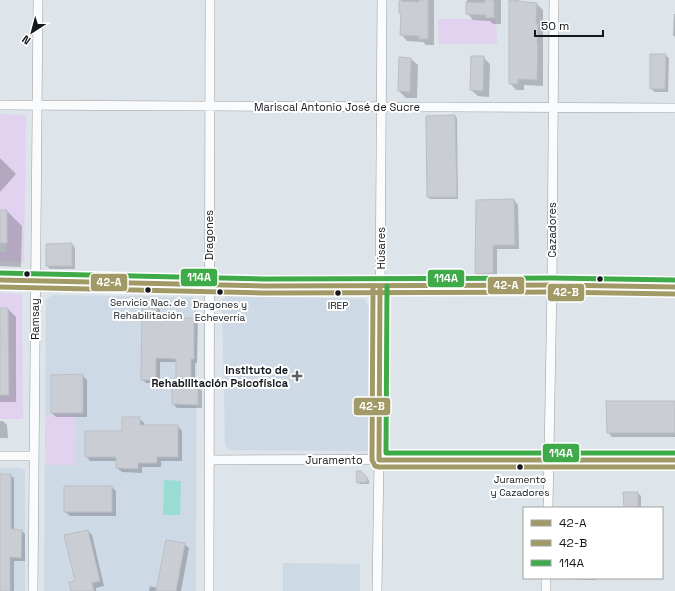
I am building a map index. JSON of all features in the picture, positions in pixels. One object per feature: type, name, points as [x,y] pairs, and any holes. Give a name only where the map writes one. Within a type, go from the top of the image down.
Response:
[{"type":"street","name":"Ramsay","points":[[33,591],[38,0]]},
{"type":"street","name":"Dragones","points":[[209,591],[210,0]]},
{"type":"street","name":"Húsares","points":[[377,591],[382,0]]},
{"type":"street","name":"Cazadores","points":[[548,507],[552,285],[554,0]]},
{"type":"street","name":"Mariscal Antonio José de Sucre","points":[[0,105],[675,108]]},
{"type":"street","points":[[0,280],[264,286],[552,285],[675,287]]},
{"type":"street","points":[[0,456],[34,456]]},
{"type":"street","name":"Juramento","points":[[209,460],[549,458],[675,460]]},
{"type":"street","points":[[546,579],[546,591]]},
{"type":"shaded area","points":[[438,19],[496,19],[497,44],[439,44]]},
{"type":"shaded area","points":[[0,114],[26,115],[24,262],[0,261],[0,252],[6,252],[7,210],[0,210]]},
{"type":"shaded area","points":[[0,293],[22,294],[23,419],[0,419],[0,395],[9,395],[8,308],[0,308]]},
{"type":"shaded area","points":[[53,295],[192,297],[197,301],[196,591],[44,591],[46,299]]},
{"type":"shaded area","name":"Instituto de Rehabilitación Psicofísica","points":[[226,296],[364,299],[369,305],[371,447],[366,451],[230,450],[225,445],[222,300]]},
{"type":"shaded area","points":[[46,415],[76,415],[75,465],[45,465]]},
{"type":"shaded area","points":[[0,468],[20,468],[25,470],[25,591],[0,591]]},
{"type":"shaded area","points":[[164,480],[181,481],[180,515],[163,515]]},
{"type":"shaded area","points":[[283,563],[360,564],[360,591],[283,591]]},
{"type":"building","points":[[419,0],[428,0],[428,39],[419,39],[419,36],[400,35],[401,13],[399,13],[399,1],[419,2]]},
{"type":"building","points":[[485,0],[494,0],[494,17],[486,18],[486,15],[466,14],[466,2],[485,3]]},
{"type":"building","points":[[509,0],[537,3],[537,80],[518,79],[518,84],[509,84]]},
{"type":"building","points":[[650,54],[666,54],[665,89],[650,89]]},
{"type":"building","points":[[471,56],[484,56],[483,91],[470,90]]},
{"type":"building","points":[[399,57],[411,58],[410,92],[398,91]]},
{"type":"building","points":[[455,115],[457,197],[427,197],[426,116]]},
{"type":"building","points":[[514,199],[515,245],[493,245],[493,273],[475,274],[476,200]]},
{"type":"building","points":[[0,210],[7,210],[7,243],[0,243]]},
{"type":"building","points":[[72,243],[72,266],[46,266],[46,244]]},
{"type":"building","points":[[142,305],[157,305],[157,318],[194,318],[194,359],[191,359],[191,386],[198,386],[198,405],[172,404],[172,387],[176,387],[176,359],[156,358],[156,380],[141,380]]},
{"type":"building","points":[[0,308],[8,308],[9,395],[0,395]]},
{"type":"building","points":[[83,374],[83,413],[51,413],[51,375]]},
{"type":"building","points":[[606,401],[675,401],[675,433],[607,433]]},
{"type":"building","points":[[122,417],[140,417],[140,425],[178,425],[178,457],[157,457],[157,463],[138,463],[138,469],[116,468],[116,457],[85,457],[85,431],[122,431]]},
{"type":"building","points":[[356,471],[361,471],[367,477],[367,482],[357,483]]},
{"type":"building","points":[[0,474],[11,474],[11,529],[22,530],[21,558],[10,557],[10,591],[0,591]]},
{"type":"building","points":[[64,486],[112,486],[112,512],[64,512]]},
{"type":"building","points":[[623,492],[638,492],[638,507],[624,507]]},
{"type":"building","points":[[88,530],[100,581],[92,583],[94,591],[71,591],[69,582],[75,581],[64,535]]},
{"type":"building","points":[[166,540],[185,543],[176,591],[156,591]]},
{"type":"transit line","name":"114A","points":[[0,273],[264,279],[552,278],[675,280]]},
{"type":"transit line","name":"42-A","points":[[0,280],[264,286],[552,285],[675,287]]},
{"type":"transit line","name":"42-B","points":[[373,286],[372,460],[375,466],[675,467]]},
{"type":"transit line","name":"42-A","points":[[380,286],[379,460],[675,460]]},
{"type":"transit line","name":"114A","points":[[387,286],[386,453],[675,453]]},
{"type":"transit line","name":"42-B","points":[[0,287],[264,293],[552,292],[675,294]]},
{"type":"place","name":"Servicio Nac. de Rehabilitación","points":[[148,290]]},
{"type":"place","name":"Dragones y Echeverría","points":[[220,292]]},
{"type":"place","name":"IREP","points":[[338,293]]},
{"type":"place","name":"Instituto de Rehabilitación Psicofísica","points":[[297,376]]},
{"type":"place","name":"Juramento y Cazadores","points":[[520,467]]}]
